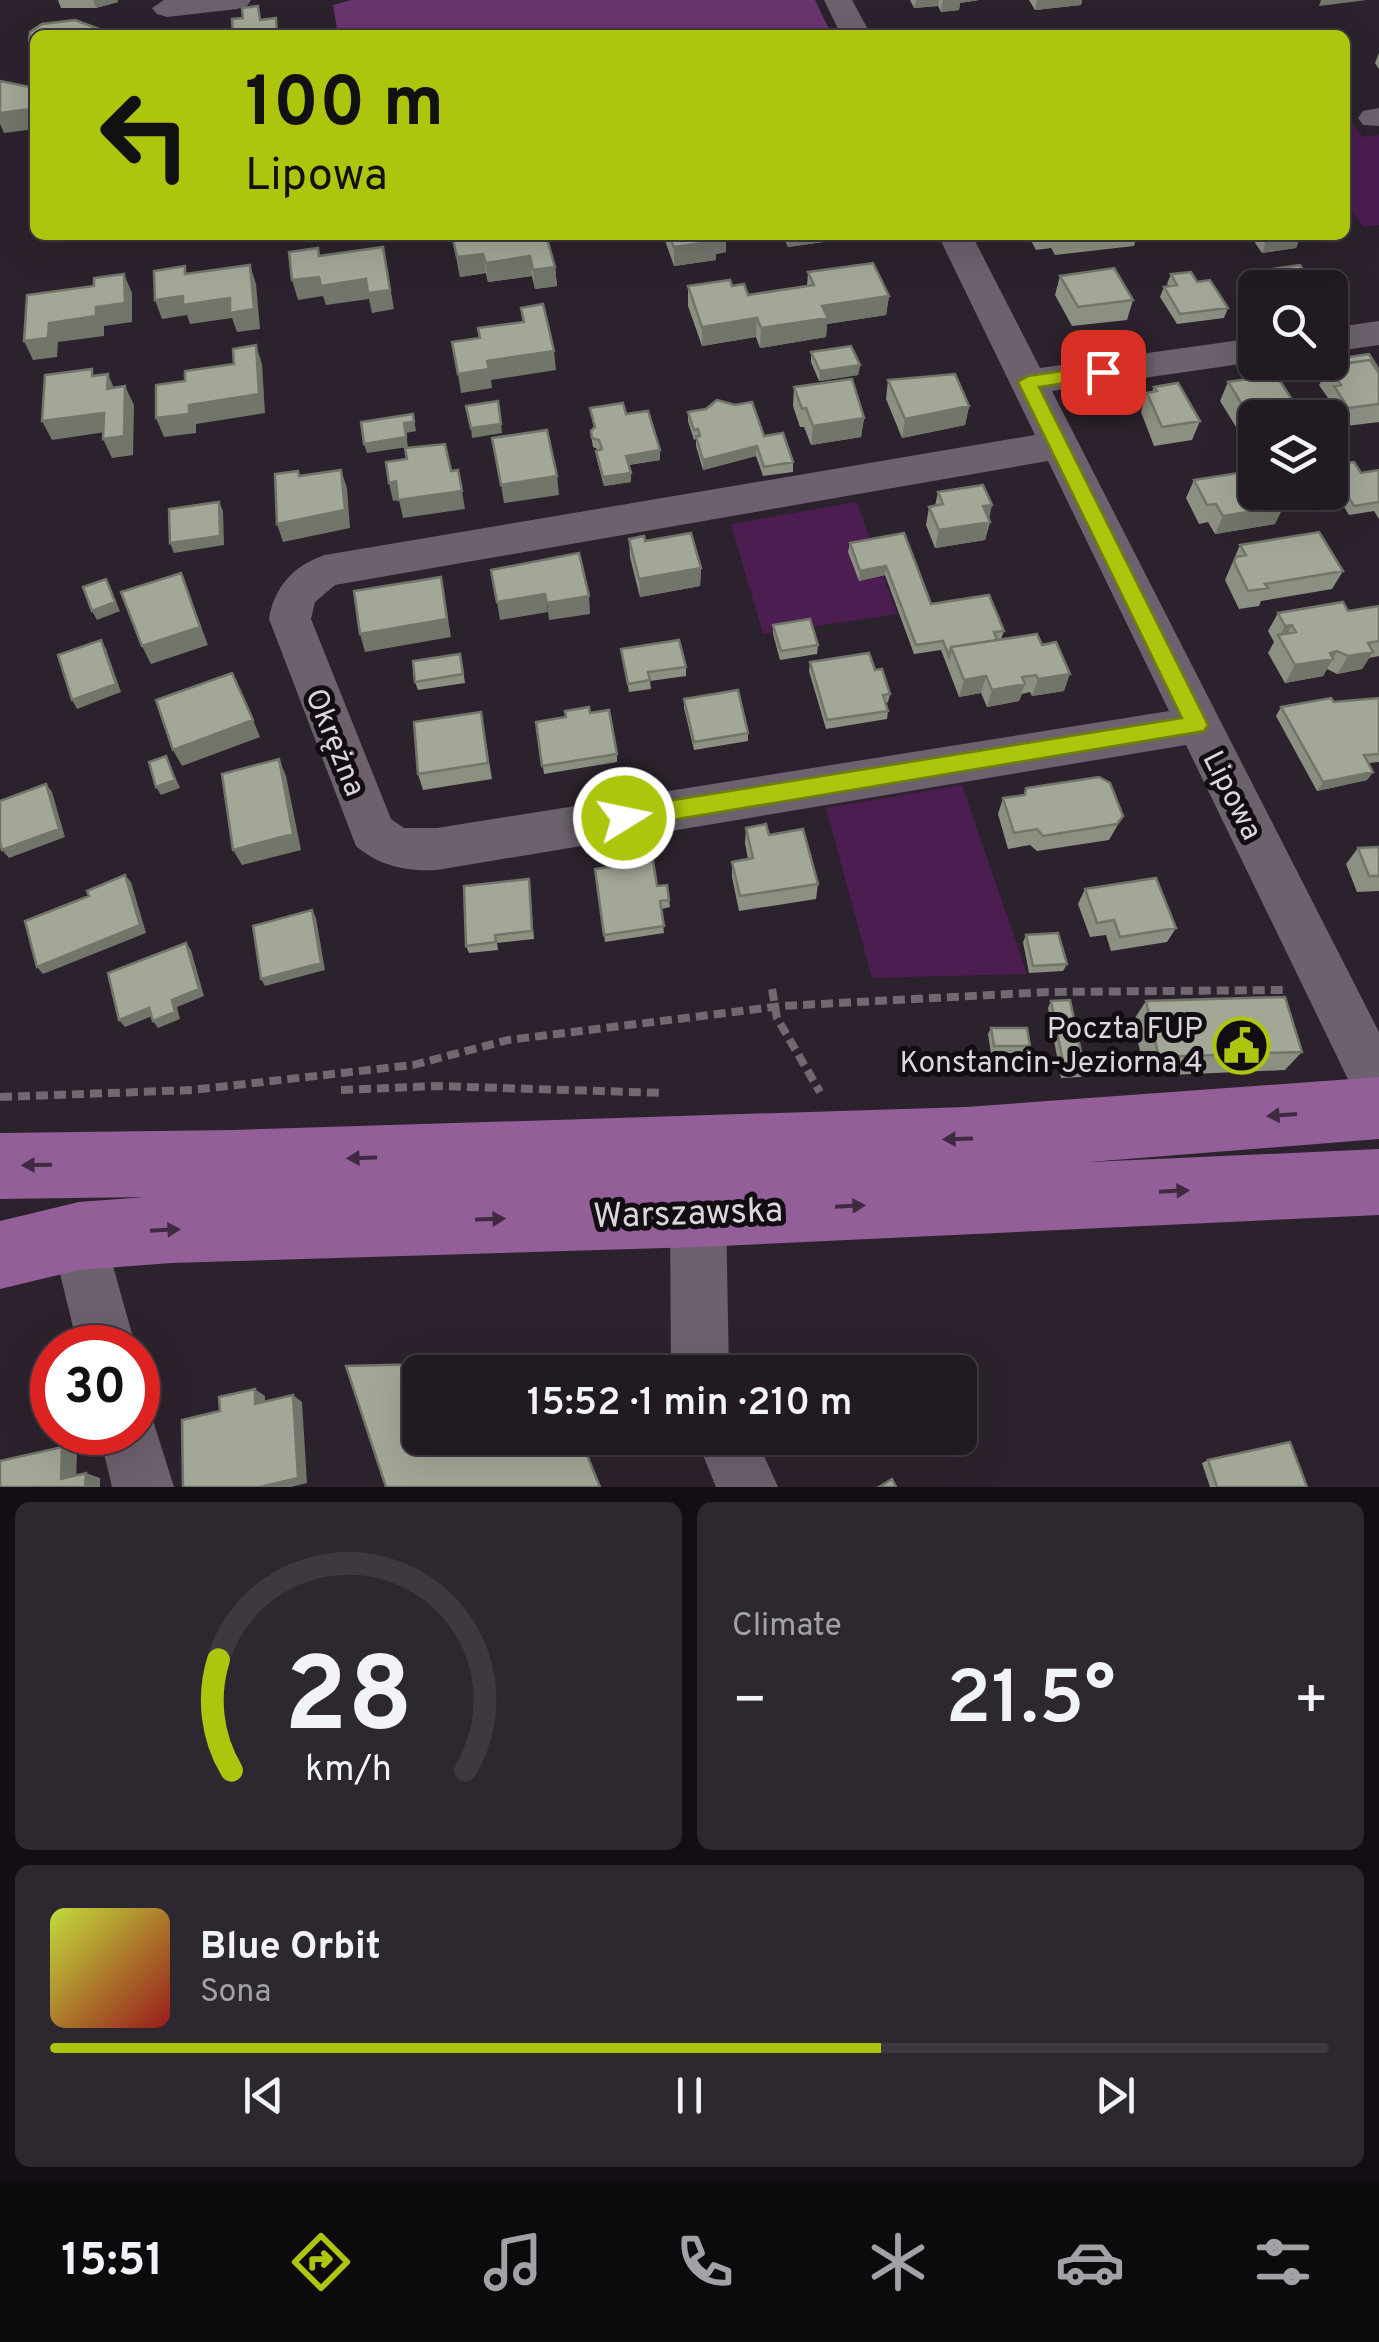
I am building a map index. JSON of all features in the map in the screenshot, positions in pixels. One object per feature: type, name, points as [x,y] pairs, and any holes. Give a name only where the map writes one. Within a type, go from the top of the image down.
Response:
[{"type":"main road","name":"Warszawska","points":[[0,1166],[234,1163],[966,1139],[1379,1108]]},
{"type":"main road","name":"Warszawska","points":[[0,1255],[79,1236],[170,1229],[698,1213],[1379,1182]]},
{"type":"street","points":[[166,8],[238,0]]},
{"type":"street","points":[[838,0],[853,30]]},
{"type":"street","name":"Lipowa","points":[[957,240],[1379,1086]]},
{"type":"street","points":[[1348,337],[1379,333]]},
{"type":"street","points":[[1028,382],[1238,352]]},
{"type":"street","name":"Okrężna","points":[[1058,445],[829,488],[325,571],[294,599],[290,619],[373,832],[387,846],[404,849],[437,849],[1196,725]]},
{"type":"street","points":[[698,1213],[700,1355]]},
{"type":"street","points":[[79,1236],[101,1325]]},
{"type":"street","points":[[134,1455],[142,1487]]},
{"type":"street","points":[[734,1455],[748,1487]]},
{"type":"path","points":[[772,989],[778,1018],[823,1098],[804,1097]]},
{"type":"path","points":[[0,1097],[192,1090],[414,1065],[508,1040],[775,1007],[1048,992],[1334,989]]},
{"type":"path","points":[[341,1090],[438,1086],[675,1093]]},
{"type":"shaded area","points":[[352,0],[815,0],[830,30],[337,30],[333,5]]},
{"type":"shaded area","points":[[1350,121],[1363,137],[1379,135],[1379,225],[1364,227],[1350,209]]},
{"type":"shaded area","points":[[857,502],[897,614],[763,634],[731,524]]},
{"type":"shaded area","points":[[962,785],[1027,974],[872,978],[826,808]]},
{"type":"building","points":[[258,6],[260,20],[276,18],[277,30],[233,30],[232,19],[243,18],[242,8]]},
{"type":"building","points":[[75,20],[102,30],[33,30],[42,24]]},
{"type":"building","points":[[0,81],[30,87],[30,109],[0,113]]},
{"type":"building","points":[[453,240],[547,240],[555,267],[533,270],[530,256],[486,263],[483,254],[457,257]]},
{"type":"building","points":[[671,240],[716,241],[674,247]]},
{"type":"building","points":[[383,247],[390,290],[368,293],[366,279],[321,286],[319,277],[292,280],[289,252],[318,248],[319,256]]},
{"type":"building","points":[[873,263],[889,296],[822,306],[828,318],[761,328],[757,318],[702,327],[688,286],[730,280],[732,286],[744,284],[748,295],[814,285],[808,272]]},
{"type":"building","points":[[250,265],[254,309],[230,313],[230,298],[183,305],[183,296],[155,300],[154,271],[185,266],[185,274]]},
{"type":"building","points":[[1300,265],[1303,270],[1266,270]]},
{"type":"building","points":[[1114,268],[1133,300],[1078,307],[1060,276]]},
{"type":"building","points":[[1191,272],[1197,282],[1210,280],[1228,308],[1180,314],[1164,287],[1177,285],[1171,274]]},
{"type":"building","points":[[124,274],[125,303],[96,307],[96,316],[49,323],[48,338],[24,341],[27,295],[94,286],[94,278]]},
{"type":"building","points":[[543,304],[554,351],[487,361],[489,369],[458,374],[452,342],[480,338],[478,328],[524,322],[521,308]]},
{"type":"building","points":[[256,345],[259,394],[189,405],[189,414],[156,418],[156,385],[185,381],[185,371],[234,364],[233,349]]},
{"type":"building","points":[[851,346],[860,365],[820,371],[811,352]]},
{"type":"building","points":[[1369,354],[1379,370],[1370,360],[1348,363],[1348,357]]},
{"type":"building","points":[[1370,360],[1379,373],[1379,404],[1348,408],[1348,400],[1343,400],[1334,386],[1341,385],[1338,380],[1348,380],[1348,363]]},
{"type":"building","points":[[92,369],[92,376],[108,374],[107,389],[125,386],[124,436],[103,439],[104,413],[42,421],[45,375]]},
{"type":"building","points":[[955,374],[969,406],[905,419],[888,380]]},
{"type":"building","points":[[852,379],[864,418],[813,426],[794,387]]},
{"type":"building","points":[[1279,380],[1292,400],[1239,400],[1228,382]]},
{"type":"building","points":[[1178,383],[1200,421],[1162,427],[1147,393],[1157,391],[1154,387]]},
{"type":"building","points":[[717,400],[735,405],[752,402],[764,436],[783,433],[793,462],[764,467],[757,446],[703,460],[696,436],[700,436],[698,429],[694,430],[688,412],[706,409]]},
{"type":"building","points":[[498,401],[501,424],[471,428],[466,406]]},
{"type":"building","points":[[623,403],[626,414],[648,411],[660,450],[626,456],[631,473],[603,477],[596,451],[602,449],[599,440],[592,438],[595,427],[590,408]]},
{"type":"building","points":[[413,414],[414,422],[404,423],[406,437],[364,444],[361,422]]},
{"type":"building","points":[[547,430],[557,476],[501,485],[492,438]]},
{"type":"building","points":[[445,444],[451,471],[458,470],[462,491],[398,500],[396,481],[389,483],[386,462],[407,459],[405,448]]},
{"type":"building","points":[[1354,462],[1361,473],[1379,470],[1379,502],[1354,506],[1348,496],[1348,463]]},
{"type":"building","points":[[341,470],[345,510],[277,524],[275,474],[298,471],[299,476]]},
{"type":"building","points":[[1238,473],[1238,510],[1260,510],[1223,516],[1216,504],[1207,505],[1194,480]]},
{"type":"building","points":[[983,485],[992,505],[983,506],[990,522],[939,530],[929,507],[943,504],[938,492]]},
{"type":"building","points":[[219,502],[220,536],[170,543],[169,509]]},
{"type":"building","points":[[1319,532],[1343,571],[1265,584],[1268,588],[1248,591],[1234,562],[1236,557],[1246,555],[1240,545]]},
{"type":"building","points":[[691,533],[701,568],[639,579],[629,539],[644,536],[645,541]]},
{"type":"building","points":[[904,533],[931,604],[989,595],[1004,631],[994,632],[997,640],[951,647],[949,656],[943,641],[916,645],[886,566],[860,571],[850,543]]},
{"type":"building","points":[[579,553],[589,596],[547,603],[545,594],[497,602],[491,570]]},
{"type":"building","points":[[181,573],[200,627],[142,646],[121,592]]},
{"type":"building","points":[[441,577],[447,619],[360,634],[354,591]]},
{"type":"building","points":[[106,579],[115,602],[92,611],[83,587]]},
{"type":"building","points":[[1343,602],[1348,611],[1379,606],[1379,641],[1368,643],[1373,652],[1348,656],[1337,651],[1330,653],[1333,659],[1295,665],[1278,635],[1296,632],[1292,625],[1285,626],[1278,613]]},
{"type":"building","points":[[810,619],[818,645],[781,651],[773,625]]},
{"type":"building","points":[[1037,634],[1042,645],[1056,642],[1070,674],[1022,677],[1025,684],[992,690],[986,676],[964,680],[951,647]]},
{"type":"building","points":[[101,640],[116,684],[72,700],[58,655]]},
{"type":"building","points":[[679,640],[686,667],[648,672],[650,680],[628,684],[621,649]]},
{"type":"building","points":[[869,653],[875,670],[882,669],[890,694],[883,695],[888,711],[827,720],[810,662]]},
{"type":"building","points":[[460,654],[463,674],[415,682],[413,661]]},
{"type":"building","points":[[232,673],[253,720],[173,750],[156,700]]},
{"type":"building","points":[[738,690],[748,733],[694,742],[684,699]]},
{"type":"building","points":[[1331,698],[1334,702],[1379,698],[1379,754],[1364,755],[1373,772],[1323,782],[1281,707]]},
{"type":"building","points":[[589,707],[590,713],[609,710],[617,754],[542,766],[536,722],[566,717],[565,711]]},
{"type":"building","points":[[481,712],[488,763],[418,774],[414,722]]},
{"type":"building","points":[[166,756],[175,780],[156,787],[149,762]]},
{"type":"building","points":[[279,759],[293,834],[233,850],[222,774]]},
{"type":"building","points":[[1099,777],[1110,783],[1123,816],[1117,824],[1043,836],[1037,829],[1014,833],[1003,798],[1025,795],[1026,788]]},
{"type":"building","points":[[46,784],[59,829],[2,850],[0,801]]},
{"type":"building","points":[[766,824],[769,835],[803,829],[818,884],[740,896],[732,862],[753,858],[746,828]]},
{"type":"building","points":[[1379,847],[1379,876],[1369,876],[1358,848]]},
{"type":"building","points":[[653,861],[657,886],[667,885],[669,900],[660,901],[664,926],[604,935],[595,869]]},
{"type":"building","points":[[125,875],[140,925],[37,967],[25,921],[89,896],[87,891]]},
{"type":"building","points":[[1156,878],[1176,928],[1120,937],[1114,920],[1097,923],[1085,889]]},
{"type":"building","points":[[529,879],[532,931],[495,935],[496,942],[466,946],[464,886]]},
{"type":"building","points":[[312,910],[321,963],[261,979],[253,926]]},
{"type":"building","points":[[1058,933],[1067,964],[1033,966],[1026,935]]},
{"type":"building","points":[[186,943],[199,989],[172,1000],[175,1012],[153,1021],[149,1008],[119,1020],[108,973]]},
{"type":"building","points":[[1285,997],[1302,1052],[1159,1057],[1146,1001]]},
{"type":"building","points":[[1070,1000],[1085,1071],[1065,1072],[1051,1001]]},
{"type":"building","points":[[991,1028],[1027,1028],[1030,1046],[994,1046]]},
{"type":"building","points":[[402,1365],[402,1455],[587,1455],[600,1487],[386,1487],[346,1366]]},
{"type":"building","points":[[255,1389],[255,1404],[293,1395],[298,1478],[260,1487],[183,1487],[182,1420],[220,1411],[219,1397]]},
{"type":"building","points":[[1290,1442],[1307,1487],[1217,1487],[1208,1460]]},
{"type":"building","points":[[30,1454],[62,1455],[61,1479],[86,1473],[85,1487],[0,1487],[0,1461]]},
{"type":"building","points":[[892,1479],[896,1487],[879,1487]]},
{"type":"place","name":"Poczta FUP Konstancin-Jeziorna 4","points":[[1242,1045]]},
{"type":"route","points":[[624,818],[1196,725],[1028,382],[1103,372]]}]
